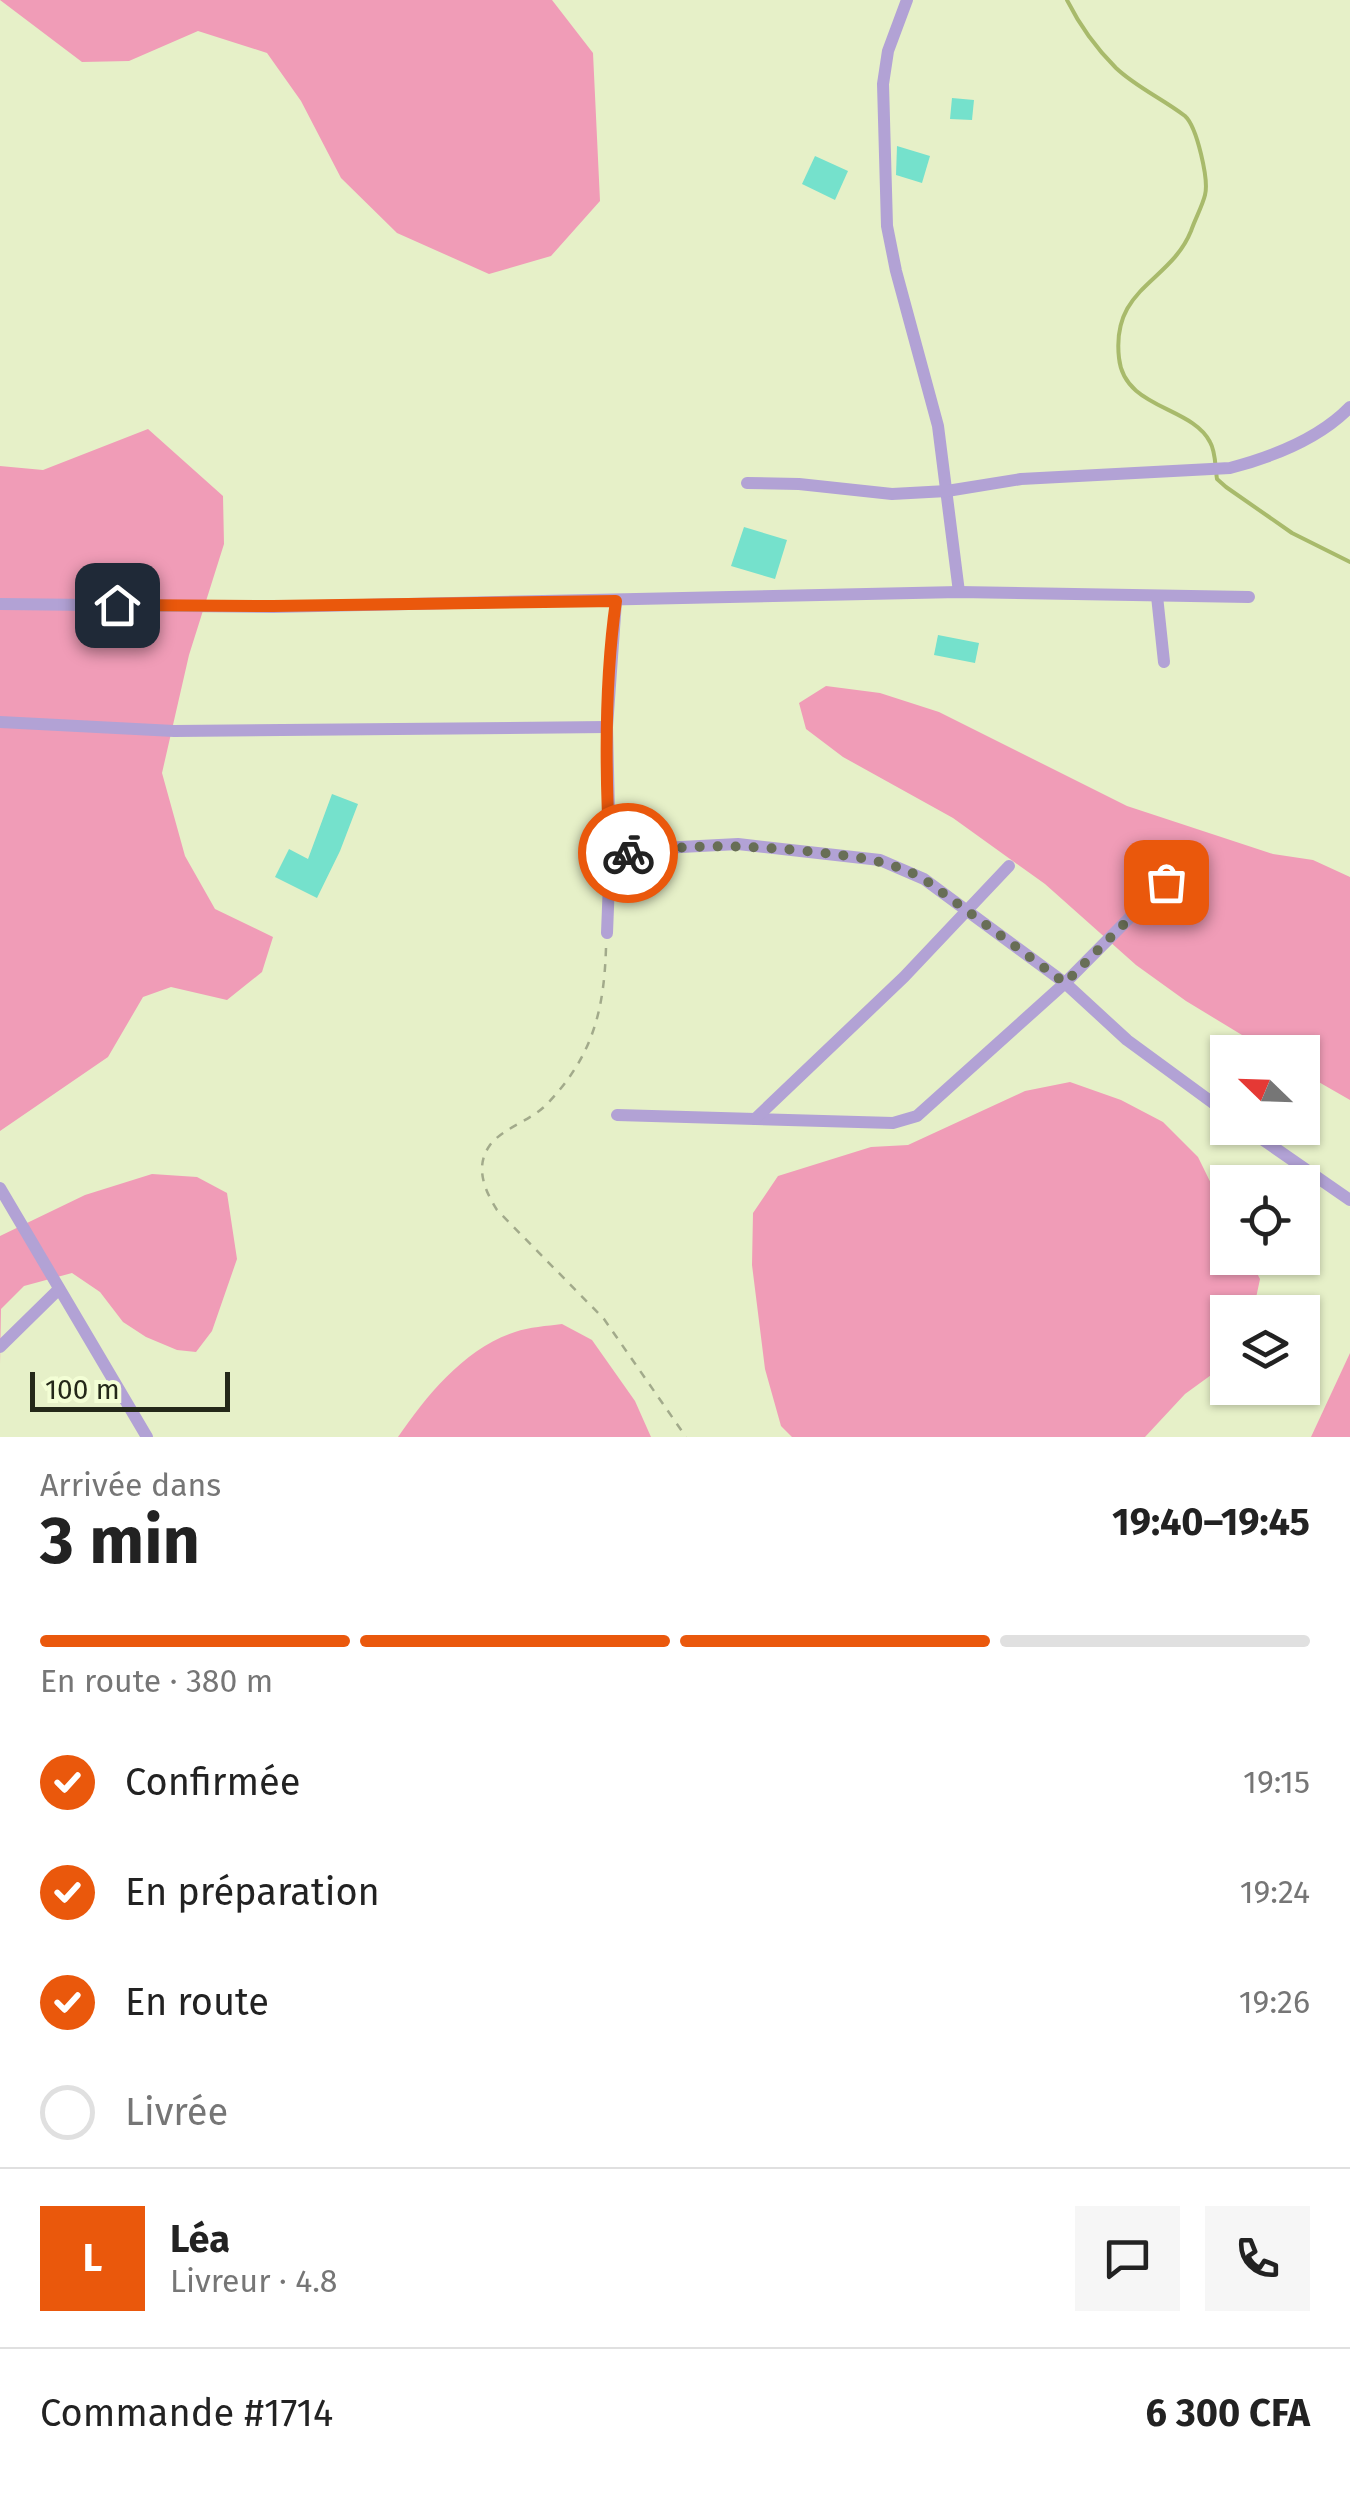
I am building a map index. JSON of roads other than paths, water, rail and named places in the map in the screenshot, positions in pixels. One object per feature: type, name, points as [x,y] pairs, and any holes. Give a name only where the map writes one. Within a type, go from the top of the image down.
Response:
[{"type":"street","points":[[907,0],[888,51],[883,84],[888,226],[938,426],[959,592]]},
{"type":"street","points":[[747,484],[798,484],[892,494],[948,491],[1022,479],[1230,468],[1263,460],[1334,424],[1350,407]]},
{"type":"street","points":[[0,604],[273,606],[959,592],[1248,597]]},
{"type":"street","points":[[1157,596],[1164,662]]},
{"type":"street","points":[[607,933],[607,727],[616,601]]},
{"type":"street","points":[[0,722],[174,730],[607,727]]},
{"type":"street","points":[[610,856],[662,848],[738,844],[859,857],[901,867],[1065,983],[1127,1040],[1210,1101]]},
{"type":"street","points":[[755,1119],[1009,866]]},
{"type":"street","points":[[617,1115],[893,1123],[917,1116],[1065,983],[1166,882]]},
{"type":"street","points":[[1271,1145],[1350,1200]]},
{"type":"street","points":[[0,1188],[147,1437]]},
{"type":"street","points":[[0,1347],[59,1289]]},
{"type":"waterway","points":[[1067,0],[1089,36],[1116,68],[1185,116],[1194,131],[1204,166],[1205,195],[1182,248],[1144,287],[1124,316],[1119,334],[1124,375],[1145,397],[1201,430],[1212,446],[1217,479],[1226,487],[1292,533],[1350,562]]}]
